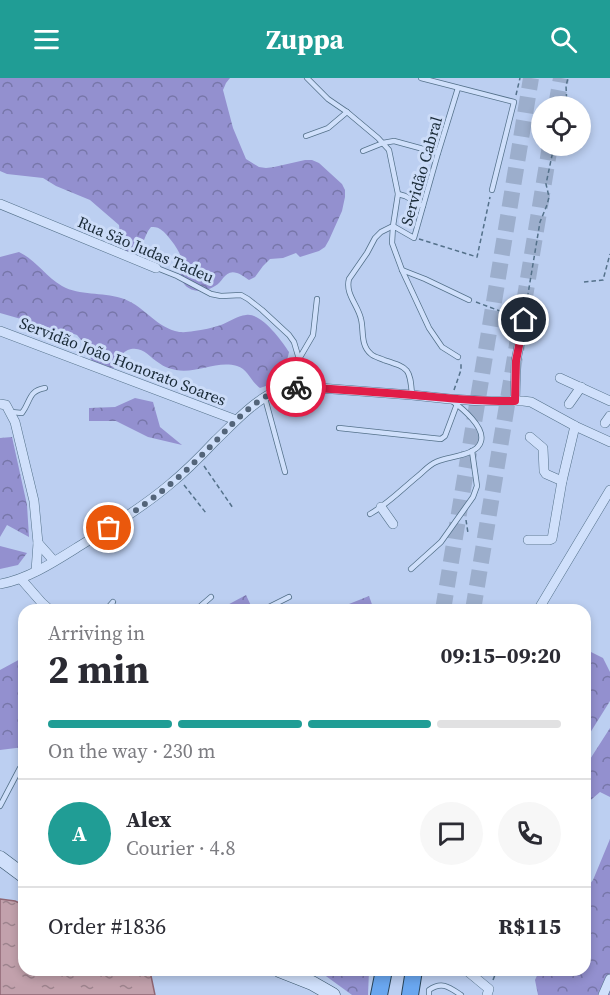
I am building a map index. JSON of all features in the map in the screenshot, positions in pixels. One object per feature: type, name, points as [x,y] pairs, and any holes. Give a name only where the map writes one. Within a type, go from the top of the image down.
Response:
[{"type":"highway","points":[[379,995],[383,976]]},
{"type":"highway","points":[[410,995],[413,976]]},
{"type":"main road","points":[[0,858],[18,872]]},
{"type":"main road","points":[[294,976],[333,995]]},
{"type":"street","name":"Rua São Judas Tadeu","points":[[0,204],[156,268]]},
{"type":"street","points":[[515,401],[516,361],[524,320]]},
{"type":"street","name":"Servidão João Honorato Soares","points":[[0,331],[236,420]]},
{"type":"street","points":[[560,378],[610,401]]},
{"type":"street","points":[[1,585],[21,579],[36,571],[136,511],[179,477],[236,420],[278,390],[293,387],[412,395],[453,402],[531,402],[574,426],[610,442]]},
{"type":"street","points":[[569,404],[581,387]]},
{"type":"street","points":[[0,404],[6,405],[15,422],[31,488],[38,543],[36,571]]},
{"type":"street","points":[[528,540],[552,539],[574,426]]},
{"type":"street","points":[[530,437],[544,450],[546,474],[562,481]]},
{"type":"street","points":[[542,604],[610,490]]},
{"type":"street","points":[[381,507],[393,524]]},
{"type":"street","points":[[38,543],[54,561]]},
{"type":"street","points":[[21,579],[43,604]]},
{"type":"street","points":[[472,976],[488,992]]},
{"type":"street","points":[[603,995],[610,980]]},
{"type":"lane","points":[[307,78],[328,99],[347,112],[389,150],[398,194],[392,243],[415,302],[433,335],[442,347],[458,357]]},
{"type":"lane","points":[[421,78],[514,102],[492,190]]},
{"type":"lane","name":"Servidão Cabral","points":[[393,226],[414,237],[458,88]]},
{"type":"lane","points":[[306,136],[328,128],[347,112]]},
{"type":"lane","points":[[363,151],[394,141],[438,153]]},
{"type":"lane","points":[[398,194],[423,206]]},
{"type":"lane","points":[[393,226],[375,238],[348,284],[361,319],[362,333],[369,354],[406,369],[411,378],[412,395]]},
{"type":"lane","name":"Rua São Judas Tadeu","points":[[156,268],[211,294],[241,295],[248,299],[289,335],[294,342],[299,359]]},
{"type":"lane","points":[[402,270],[470,300]]},
{"type":"lane","points":[[293,387],[299,359],[313,335],[317,298]]},
{"type":"lane","points":[[11,412],[22,412],[32,394],[38,389],[45,388]]},
{"type":"lane","points":[[265,398],[285,472]]},
{"type":"lane","points":[[339,428],[441,439],[445,436],[453,402],[469,415],[481,432],[481,442],[478,447],[433,463],[370,514]]},
{"type":"lane","points":[[411,569],[441,542],[473,497],[477,486],[472,451]]},
{"type":"lane","points":[[203,604],[211,597]]},
{"type":"lane","points":[[275,604],[289,597]]},
{"type":"lane","points":[[0,806],[18,772]]},
{"type":"lane","points":[[429,995],[429,990],[437,985],[443,985],[461,995]]},
{"type":"path","points":[[514,102],[520,78]]},
{"type":"path","points":[[566,96],[568,78]]},
{"type":"path","points":[[470,300],[524,320],[540,222],[549,197],[546,184],[552,156]]},
{"type":"path","points":[[414,237],[477,256],[492,190]]},
{"type":"path","points":[[584,282],[603,280],[610,254]]},
{"type":"path","points":[[453,402],[461,370],[461,360],[458,357]]},
{"type":"path","points":[[199,458],[234,508]]},
{"type":"path","points":[[179,477],[206,513]]},
{"type":"green space","points":[[0,78],[230,78],[223,90],[233,128],[246,159],[259,167],[266,168],[305,160],[319,163],[342,184],[345,190],[342,211],[325,247],[319,251],[300,257],[296,253],[283,258],[270,259],[255,277],[249,280],[233,272],[224,276],[218,284],[211,288],[199,291],[188,288],[181,279],[179,251],[157,227],[151,227],[140,249],[134,255],[122,252],[119,225],[90,200],[43,178],[7,174],[0,171]]},
{"type":"green space","points":[[19,252],[31,259],[62,286],[76,291],[121,298],[175,331],[204,329],[252,315],[264,322],[286,347],[289,352],[286,364],[276,379],[260,388],[244,370],[237,366],[222,365],[184,371],[176,370],[163,366],[143,351],[136,349],[122,354],[113,369],[96,367],[77,335],[0,313],[0,257]]},
{"type":"green space","points":[[135,398],[153,402],[160,427],[182,445],[148,437],[116,421],[89,421],[89,408],[115,407]]},
{"type":"green space","points":[[12,437],[27,505],[29,537],[7,525],[0,537],[0,438]]},
{"type":"green space","points":[[0,546],[27,553],[18,565],[0,569]]},
{"type":"green space","points":[[246,595],[250,604],[229,604]]},
{"type":"green space","points":[[369,596],[372,604],[349,604]]},
{"type":"green space","points":[[591,652],[603,658],[610,672],[610,701],[591,731]]},
{"type":"green space","points":[[18,660],[18,748],[0,750],[0,670]]},
{"type":"green space","points":[[610,728],[610,797],[600,792],[591,800],[591,758]]},
{"type":"green space","points":[[610,839],[610,995],[538,995],[535,980],[537,976],[591,976],[591,882]]},
{"type":"green space","points":[[326,976],[369,976],[368,995],[352,995]]},
{"type":"water","points":[[0,899],[18,902],[18,976],[151,976],[155,995],[0,995]]},
{"type":"tunnel","points":[[444,604],[531,78]]},
{"type":"tunnel","points":[[558,96],[561,78]]},
{"type":"tunnel","points":[[474,604],[548,156]]},
{"type":"way so far","points":[[109,528],[136,511],[170,484],[236,420],[256,404],[278,390],[296,387]]},
{"type":"route","points":[[296,387],[450,399],[515,401],[516,361],[524,320]]}]
